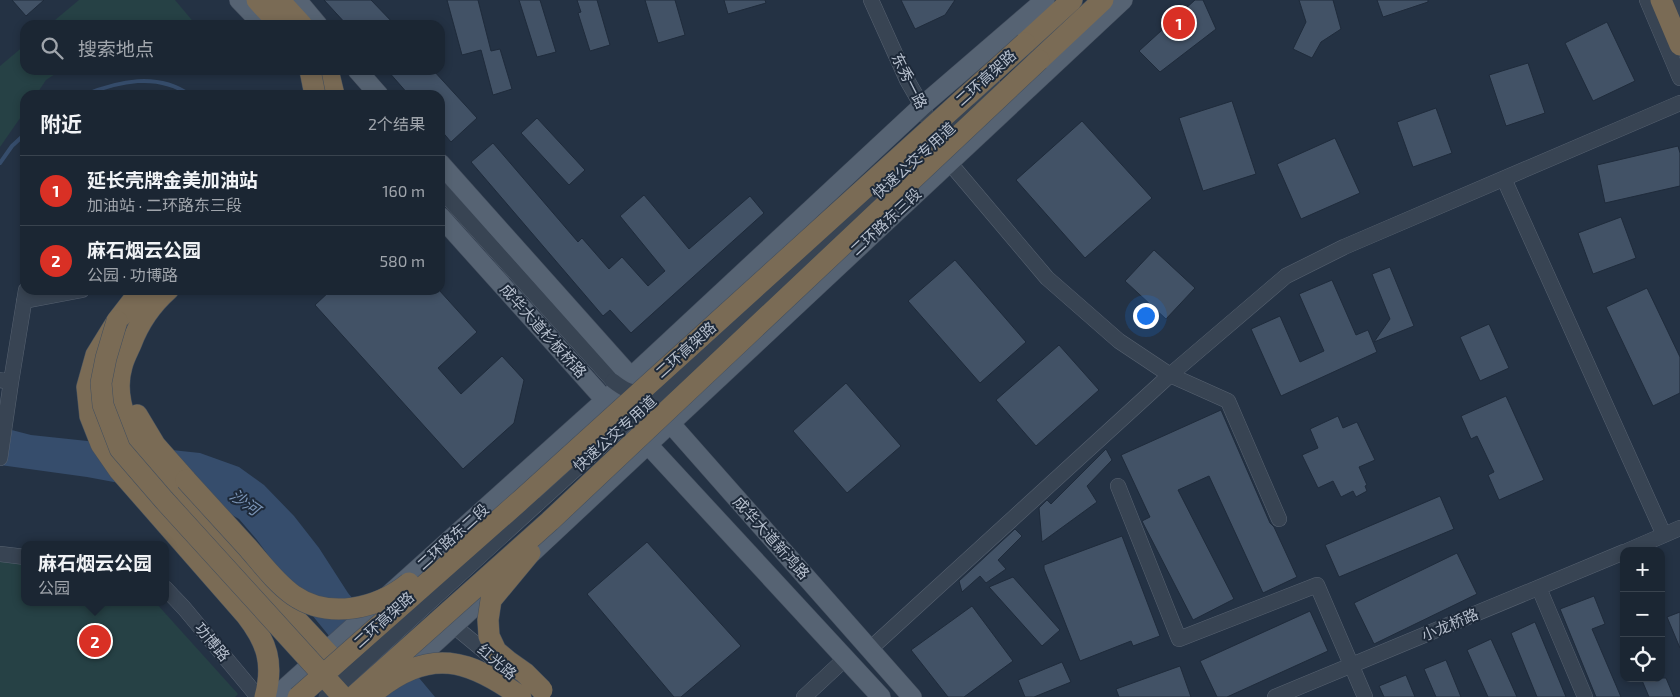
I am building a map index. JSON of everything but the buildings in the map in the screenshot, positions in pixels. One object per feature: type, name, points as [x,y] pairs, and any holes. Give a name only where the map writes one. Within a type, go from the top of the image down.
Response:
[{"type":"highway","points":[[257,0],[275,20]]},
{"type":"highway","points":[[279,0],[297,20]]},
{"type":"highway","name":"二环高架路","points":[[298,697],[528,493],[1072,0]]},
{"type":"highway","name":"二环高架路","points":[[353,697],[550,521],[1103,0]]},
{"type":"highway","points":[[1661,0],[1680,45]]},
{"type":"highway","points":[[311,75],[314,90]]},
{"type":"highway","points":[[329,75],[331,90]]},
{"type":"highway","points":[[137,295],[117,321],[96,356],[86,387],[90,416],[101,444],[119,470],[259,631],[266,649],[269,666],[265,697]]},
{"type":"highway","points":[[163,295],[147,312],[135,333],[122,367],[119,386],[121,407],[132,436],[147,460],[369,697],[387,682],[419,665],[438,662],[458,663],[498,681],[521,697]]},
{"type":"highway","points":[[117,321],[101,383],[103,405],[120,449],[343,697]]},
{"type":"highway","points":[[135,333],[130,394],[144,429],[168,460],[280,585],[293,595],[306,603],[320,607],[343,609],[362,607],[382,601],[397,593],[424,572],[470,543]]},
{"type":"highway","points":[[546,697],[542,690],[525,673],[496,651],[489,636],[488,620],[491,600],[537,544],[550,521]]},
{"type":"main road","points":[[239,0],[258,20]]},
{"type":"main road","points":[[297,0],[314,20]]},
{"type":"main road","points":[[445,169],[622,379],[922,106],[1045,0]]},
{"type":"main road","name":"二环路东三段","points":[[648,444],[1123,0]]},
{"type":"main road","points":[[311,75],[327,90]]},
{"type":"main road","name":"成华大道杉板桥路","points":[[445,222],[604,399],[648,444]]},
{"type":"main road","name":"二环路东二段","points":[[275,697],[378,606],[604,399],[622,379]]},
{"type":"main road","name":"成华大道新鸿路","points":[[622,379],[670,425],[912,697]]},
{"type":"main road","points":[[375,697],[454,626],[648,444]]},
{"type":"main road","name":"成华大道新鸿路","points":[[648,444],[881,697]]},
{"type":"street","name":"东秀一路","points":[[871,0],[907,80],[949,162],[1048,278],[1120,341],[1170,375],[1228,401],[1279,519]]},
{"type":"street","points":[[1647,0],[1680,78]]},
{"type":"street","points":[[1674,0],[1680,15]]},
{"type":"street","points":[[970,110],[1025,43]]},
{"type":"street","points":[[970,110],[1040,60]]},
{"type":"street","points":[[870,649],[1170,375],[1286,276],[1344,247],[1680,103]]},
{"type":"street","name":"快速公交专用道","points":[[326,697],[970,110]]},
{"type":"street","points":[[1504,179],[1664,535]]},
{"type":"street","points":[[445,194],[622,379],[623,389],[637,393],[664,389]]},
{"type":"street","points":[[0,458],[5,424],[5,381],[25,295]]},
{"type":"street","points":[[621,428],[625,414],[622,379]]},
{"type":"street","points":[[1118,486],[1179,639],[1317,585],[1365,697]]},
{"type":"street","name":"小龙桥路","points":[[1635,547],[1680,528]]},
{"type":"street","name":"小龙桥路","points":[[1275,697],[1620,553]]},
{"type":"street","points":[[0,554],[21,557]]},
{"type":"street","points":[[1539,588],[1585,697]]},
{"type":"street","name":"功博路","points":[[169,592],[258,697]]},
{"type":"street","name":"红光路","points":[[454,626],[540,697]]},
{"type":"street","points":[[804,697],[846,658]]},
{"type":"green space","points":[[79,0],[175,0],[192,20],[55,20]]},
{"type":"green space","points":[[20,49],[20,75],[54,75],[46,80],[39,90],[20,90],[20,118],[0,147],[0,66]]},
{"type":"green space","points":[[0,561],[21,564],[21,606],[159,606],[238,694],[235,697],[0,697]]},
{"type":"water","name":"沙河","points":[[0,427],[31,435],[200,453],[239,467],[264,485],[294,516],[319,548],[348,593],[435,697],[381,697],[312,615],[257,540],[239,519],[222,509],[146,488],[87,477],[0,465]]},
{"type":"waterway","points":[[97,90],[138,81],[164,83],[181,90]]},
{"type":"waterway","points":[[0,163],[12,146],[20,139]]},
{"type":"place","name":"延长壳牌金美加油站","points":[[1179,23]]},
{"type":"place","name":"麻石烟云公园","points":[[95,641]]}]
